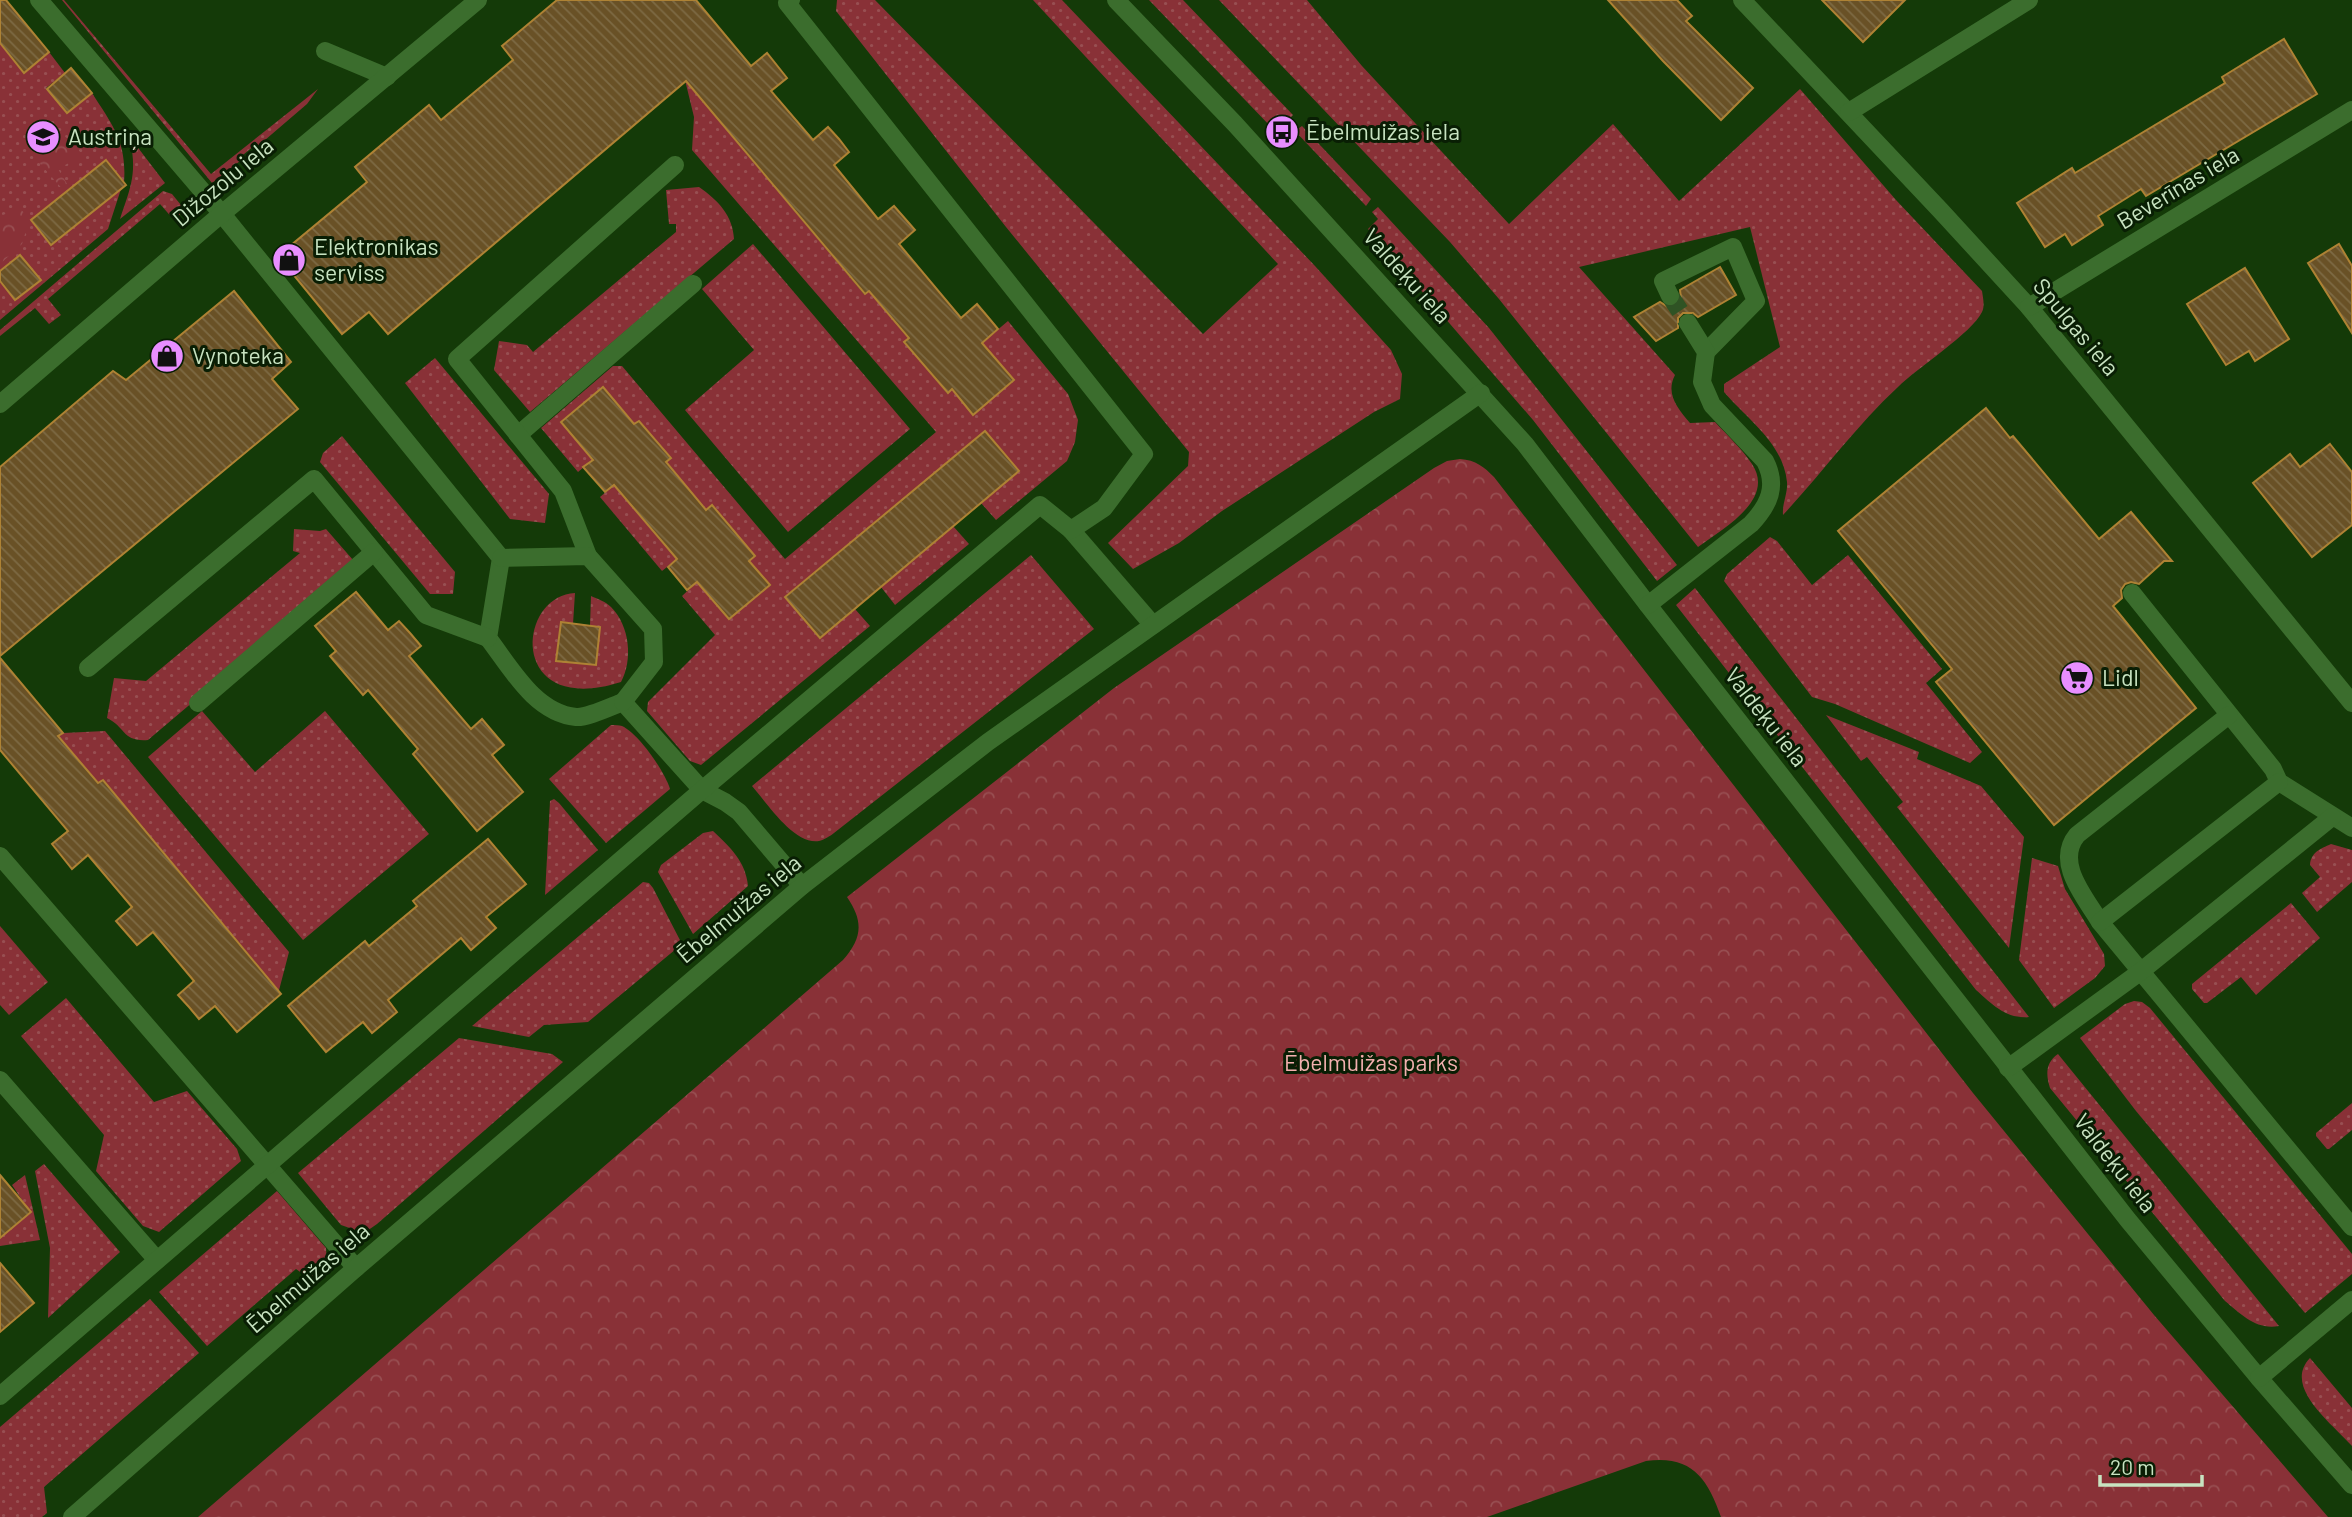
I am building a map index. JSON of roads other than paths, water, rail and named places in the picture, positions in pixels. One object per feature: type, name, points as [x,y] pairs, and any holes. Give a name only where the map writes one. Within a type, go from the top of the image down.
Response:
[{"type":"street","points":[[39,0],[222,214],[501,558],[488,638]]},
{"type":"street","name":"Dižozolu iela","points":[[0,404],[478,0]]},
{"type":"street","points":[[791,0],[787,3],[1144,454],[1104,508],[1071,530]]},
{"type":"street","name":"Valdeķu iela","points":[[1116,0],[1236,124],[1525,444],[1648,606],[2128,1220],[2352,1485]]},
{"type":"street","name":"Spulgas iela","points":[[1742,0],[2029,307],[2352,703]]},
{"type":"street","points":[[1849,112],[2029,0]]},
{"type":"street","points":[[325,51],[387,77]]},
{"type":"street","name":"Beverīnas iela","points":[[2029,307],[2352,110]]},
{"type":"street","points":[[88,668],[314,479],[426,615],[488,638],[526,688],[549,708],[578,717],[623,702],[654,662],[653,629],[588,556],[563,491],[457,359],[675,165]]},
{"type":"street","points":[[1648,606],[1751,524],[1770,498],[1772,479],[1765,461],[1712,405],[1702,382],[1706,352],[1756,301],[1733,247],[1663,281],[1670,296]]},
{"type":"street","points":[[518,435],[693,284]]},
{"type":"street","points":[[1688,323],[1706,352]]},
{"type":"street","name":"Ēbelmuižas iela","points":[[72,1517],[356,1268],[802,886],[988,742],[1480,393]]},
{"type":"street","points":[[0,1396],[702,790],[1040,505],[1071,530],[1153,625]]},
{"type":"street","points":[[198,703],[374,552]]},
{"type":"street","points":[[501,558],[588,556]]},
{"type":"street","points":[[2132,593],[2273,769],[2279,782],[2352,828]]},
{"type":"street","points":[[623,702],[702,790],[739,812],[802,886]]},
{"type":"street","points":[[2229,715],[2073,841],[2069,856],[2070,871],[2101,922],[2140,972],[2352,1227]]},
{"type":"street","points":[[2101,922],[2279,782]]},
{"type":"street","points":[[2008,1068],[2140,972],[2332,817]]},
{"type":"street","points":[[0,856],[356,1268]]},
{"type":"street","points":[[0,1080],[157,1261]]},
{"type":"street","points":[[2259,1378],[2352,1300]]},
{"type":"tunnel","points":[[1670,296],[1688,323]]},
{"type":"place","name":"Ēbelmuižas iela","points":[[1282,132]]},
{"type":"place","name":"Austriņa","points":[[43,137]]},
{"type":"place","name":"Elektronikas serviss","points":[[289,260]]},
{"type":"place","name":"Vynoteka","points":[[167,356]]},
{"type":"place","name":"Lidl","points":[[2077,678]]},
{"type":"park label","name":"Ēbelmuižas parks","points":[[1371,1063]]}]
